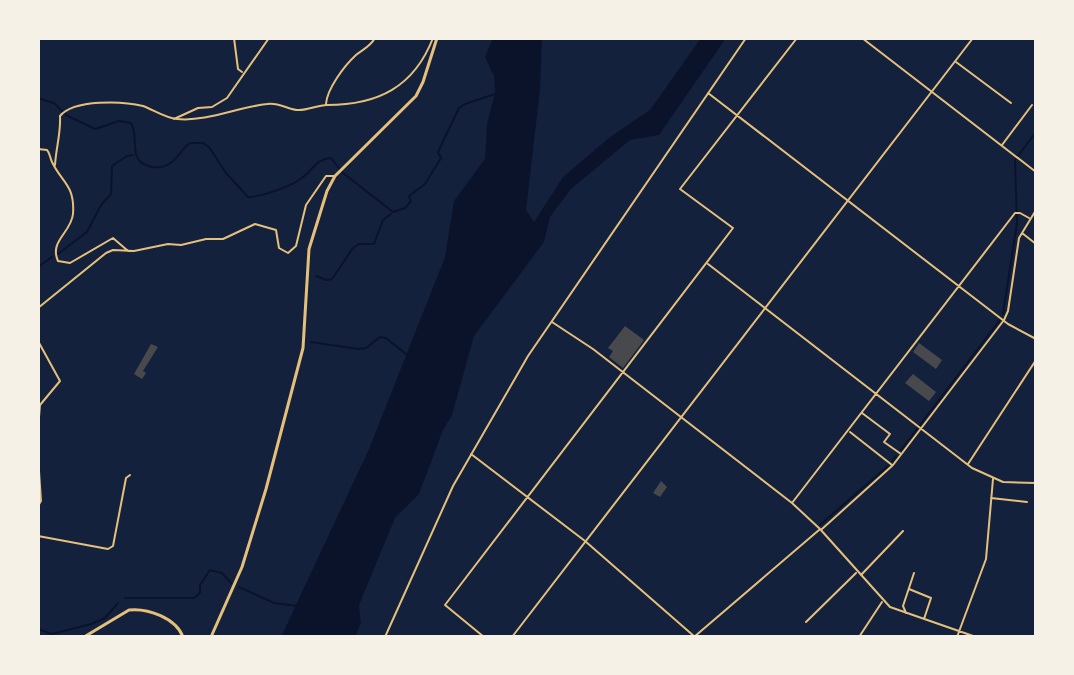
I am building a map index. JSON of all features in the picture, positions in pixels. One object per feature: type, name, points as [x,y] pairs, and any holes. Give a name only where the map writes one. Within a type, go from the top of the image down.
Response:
[{"type":"main road","points":[[211,637],[242,567],[270,476],[303,344],[309,249],[327,191],[336,175],[413,100],[423,82],[435,38]]},
{"type":"main road","points":[[84,637],[133,609],[168,620],[177,626],[183,637]]},
{"type":"street","points":[[234,38],[238,69],[242,73]]},
{"type":"street","points":[[173,119],[198,108],[221,103],[269,38]]},
{"type":"street","points":[[326,105],[327,93],[354,56],[371,46],[375,38]]},
{"type":"street","points":[[55,165],[61,115],[82,104],[135,105],[173,119],[191,120],[272,103],[299,110],[361,103],[404,84],[435,38]]},
{"type":"street","points":[[385,637],[470,453],[551,322],[746,38]]},
{"type":"street","points":[[484,637],[445,605],[733,228],[680,189],[797,38]]},
{"type":"street","points":[[862,38],[1036,172]]},
{"type":"street","points":[[512,637],[973,38]]},
{"type":"street","points":[[955,62],[1011,103]]},
{"type":"street","points":[[708,93],[1004,320],[1036,339]]},
{"type":"street","points":[[1001,146],[1032,105]]},
{"type":"street","points":[[38,149],[47,150],[70,189],[73,216],[58,241],[55,251],[58,261],[70,263],[113,238],[129,252]]},
{"type":"street","points":[[38,308],[113,250],[129,252],[201,239],[223,239],[255,224],[276,230],[279,248],[288,253],[296,246],[306,205],[326,176],[336,175]]},
{"type":"street","points":[[470,453],[585,541],[695,637],[902,455],[1004,320],[1021,232],[1036,210]]},
{"type":"street","points":[[792,503],[1018,213],[1030,219]]},
{"type":"street","points":[[1021,232],[1036,244]]},
{"type":"street","points":[[707,264],[968,465],[1003,482],[1036,483]]},
{"type":"street","points":[[38,301],[45,300]]},
{"type":"street","points":[[551,322],[624,373],[792,503],[820,529],[890,607],[976,637]]},
{"type":"street","points":[[38,341],[60,381],[40,405],[38,429]]},
{"type":"street","points":[[968,465],[1036,360]]},
{"type":"street","points":[[862,413],[890,434],[884,442],[902,455]]},
{"type":"street","points":[[849,431],[893,465]]},
{"type":"street","points":[[38,456],[41,501],[38,506]]},
{"type":"street","points":[[38,536],[108,549],[113,546],[126,478],[130,475]]},
{"type":"street","points":[[957,637],[986,559],[993,478]]},
{"type":"street","points":[[990,498],[1027,502]]},
{"type":"street","points":[[860,576],[903,531]]},
{"type":"street","points":[[806,622],[857,572]]},
{"type":"street","points":[[906,614],[903,606],[914,573]]},
{"type":"street","points":[[909,589],[931,598],[924,621]]},
{"type":"street","points":[[859,637],[883,601]]},
{"type":"water","points":[[493,38],[542,38],[540,90],[526,210],[534,222],[563,177],[610,137],[650,110],[701,38],[726,38],[659,135],[630,140],[571,189],[550,217],[544,242],[474,336],[452,415],[443,430],[419,494],[395,518],[359,605],[361,623],[355,637],[281,637],[369,449],[445,257],[454,201],[485,159],[487,123],[495,94],[494,76],[485,57]]},
{"type":"building","points":[[625,326],[644,340],[623,368],[609,357],[613,351],[608,348]]},
{"type":"building","points":[[919,343],[942,360],[936,369],[913,352]]},
{"type":"building","points":[[151,344],[158,347],[143,371],[146,373],[142,379],[134,374]]},
{"type":"building","points":[[913,374],[936,392],[929,401],[905,383]]},
{"type":"building","points":[[661,481],[667,487],[660,497],[653,493]]},
{"type":"waterway","points":[[38,98],[54,103],[66,115],[95,129],[119,121],[131,123],[138,158],[150,167],[165,166],[174,161],[190,143],[203,143],[248,197],[288,186],[321,161],[331,158],[343,173],[393,212],[405,208],[411,201],[409,196],[425,184],[441,158],[438,152],[459,108],[495,94]]},
{"type":"waterway","points":[[1003,314],[1017,223],[1015,160],[1036,132]]},
{"type":"waterway","points":[[58,254],[87,232],[101,205],[111,194],[112,166],[133,155]]},
{"type":"waterway","points":[[316,276],[332,279],[353,248],[359,244],[374,244],[383,220],[391,214]]},
{"type":"waterway","points":[[38,267],[52,257]]},
{"type":"waterway","points":[[901,450],[1000,320]]},
{"type":"waterway","points":[[311,342],[358,349],[366,348],[380,337],[386,338],[407,355]]},
{"type":"waterway","points":[[892,461],[896,456]]},
{"type":"waterway","points":[[820,525],[888,466]]},
{"type":"waterway","points":[[125,598],[194,598],[200,593],[200,585],[210,570],[222,573],[231,583]]},
{"type":"waterway","points":[[239,587],[274,603],[298,606]]},
{"type":"waterway","points":[[38,629],[52,634],[91,624],[105,618],[118,603]]}]
